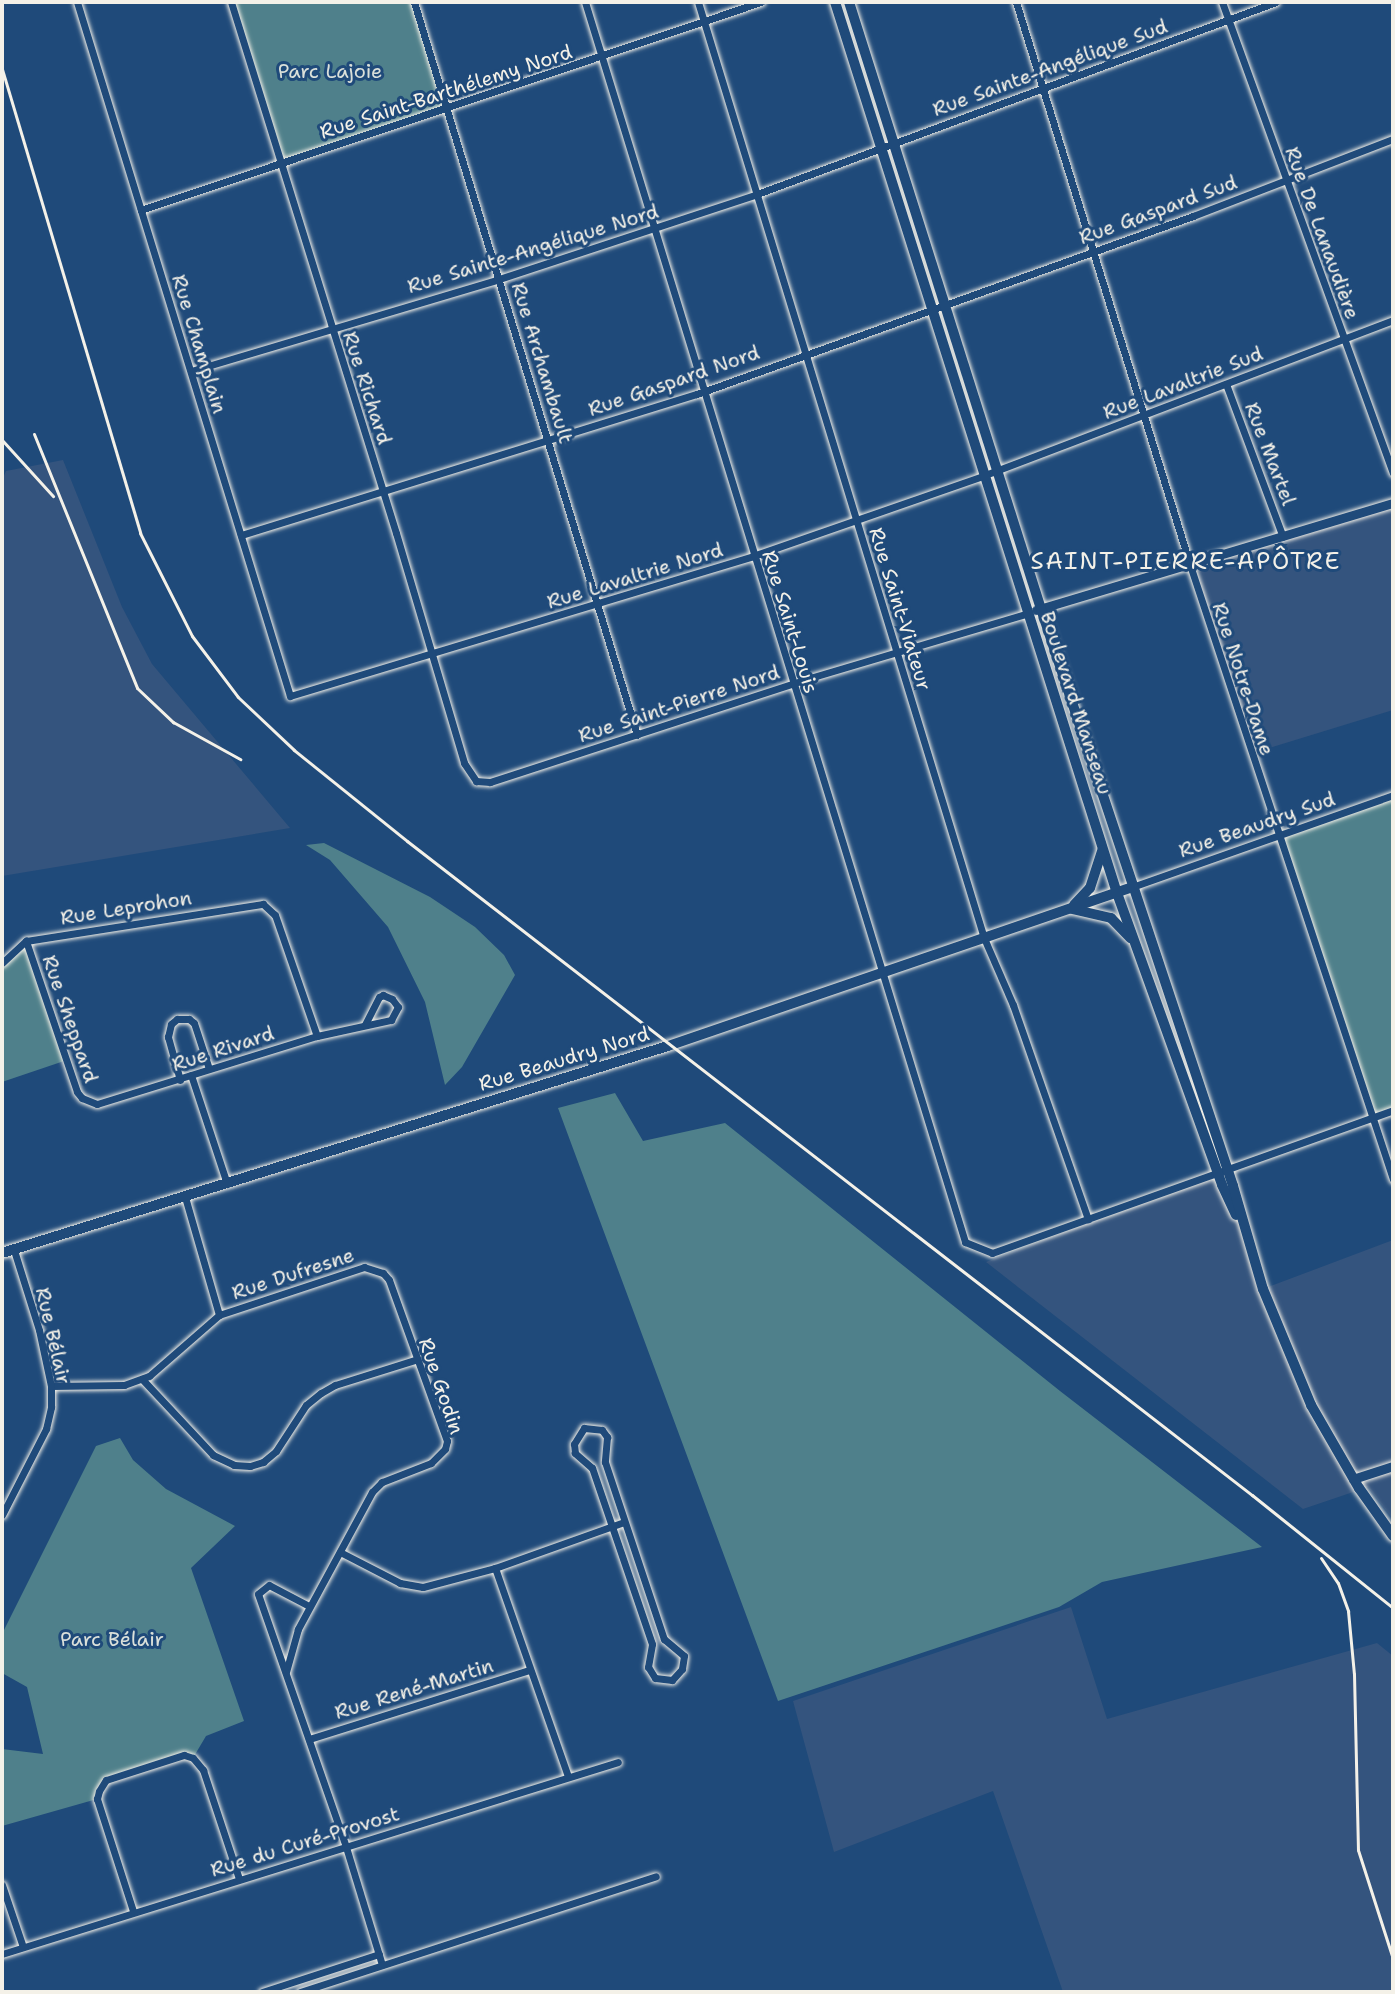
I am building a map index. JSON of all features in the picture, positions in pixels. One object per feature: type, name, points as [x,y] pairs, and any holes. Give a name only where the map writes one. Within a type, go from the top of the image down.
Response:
[{"type":"main road","name":"Boulevard Manseau","points":[[835,2],[1117,893],[1291,1361],[1311,1405],[1353,1479],[1393,1536]]},
{"type":"main road","name":"Boulevard Manseau","points":[[849,2],[1223,1172]]},
{"type":"main road","points":[[1103,844],[1094,879],[1070,909],[1111,918],[1139,949]]},
{"type":"main road","name":"Rue Beaudry Nord","points":[[2,1253],[668,1046],[1132,887]]},
{"type":"street","name":"Rue Champlain","points":[[77,2],[290,696]]},
{"type":"street","name":"Rue Richard","points":[[231,2],[464,763],[476,781]]},
{"type":"street","name":"Rue Archambault","points":[[414,2],[637,735]]},
{"type":"street","name":"Rue Saint-Louis","points":[[585,2],[965,1242],[992,1253],[1088,1219]]},
{"type":"street","name":"Rue Saint-Viateur","points":[[698,2],[984,938],[1013,1005],[1088,1219]]},
{"type":"street","name":"Rue Saint-Barthélemy Nord","points":[[141,210],[761,2]]},
{"type":"street","name":"Rue Notre-Dame","points":[[1016,2],[1190,565],[1393,1179]]},
{"type":"street","name":"Rue De Lanaudière","points":[[1222,2],[1393,473]]},
{"type":"street","name":"Rue Sainte-Angélique Sud","points":[[881,148],[1276,2]]},
{"type":"street","name":"Rue Gaspard Sud","points":[[932,308],[1393,139]]},
{"type":"street","name":"Rue Sainte-Angélique Nord","points":[[191,371],[499,279],[757,194],[881,148]]},
{"type":"street","name":"Rue Gaspard Nord","points":[[241,535],[703,392],[805,352],[932,308]]},
{"type":"street","name":"Rue Lavaltrie Sud","points":[[985,475],[1393,320]]},
{"type":"street","name":"Rue Martel","points":[[1226,384],[1283,537]]},
{"type":"street","name":"Rue Lavaltrie Nord","points":[[290,696],[753,556],[985,475]]},
{"type":"street","points":[[1029,613],[1393,503]]},
{"type":"street","name":"Rue Saint-Pierre Nord","points":[[476,781],[490,782],[792,684],[1029,613]]},
{"type":"street","name":"Rue Beaudry Sud","points":[[1132,887],[1393,795]]},
{"type":"street","name":"Rue Leprohon","points":[[26,941],[263,904],[275,915],[317,1036]]},
{"type":"street","points":[[2,963],[26,941]]},
{"type":"street","name":"Rue Sheppard","points":[[26,941],[77,1092],[90,1102]]},
{"type":"street","name":"Rue Rivard","points":[[90,1102],[97,1104],[317,1036],[365,1025],[395,1016],[398,1007],[392,999],[383,995],[379,997],[365,1025]]},
{"type":"street","points":[[180,1080],[168,1037],[171,1024],[177,1019],[189,1019],[200,1031],[209,1069]]},
{"type":"street","points":[[191,1075],[227,1184]]},
{"type":"street","points":[[1088,1219],[1393,1110]]},
{"type":"street","points":[[185,1197],[219,1315]]},
{"type":"street","name":"Rue Bélair","points":[[2,1515],[46,1429],[51,1386],[14,1250]]},
{"type":"street","name":"Rue Dufresne","points":[[51,1386],[124,1385],[142,1379],[171,1359],[219,1315],[364,1267],[376,1270]]},
{"type":"street","name":"Rue Godin","points":[[286,1672],[292,1642],[309,1606],[378,1484],[431,1463],[445,1449],[447,1441],[415,1360],[389,1280],[376,1270]]},
{"type":"street","points":[[142,1379],[213,1455],[234,1465],[250,1466],[263,1462],[276,1451],[306,1405],[321,1393],[335,1385],[415,1360]]},
{"type":"street","points":[[584,1428],[602,1430],[607,1437],[605,1462],[624,1522],[664,1639],[684,1656],[682,1669],[672,1680],[655,1678],[648,1667],[652,1644],[592,1468],[575,1453],[574,1444],[584,1428]]},
{"type":"street","points":[[1353,1479],[1393,1466]]},
{"type":"street","points":[[340,1552],[400,1583],[423,1587],[495,1568],[624,1522]]},
{"type":"street","points":[[495,1568],[568,1777]]},
{"type":"street","points":[[309,1606],[269,1585],[258,1594],[346,1847],[382,1965]]},
{"type":"street","name":"Rue René-Martin","points":[[309,1739],[529,1670]]},
{"type":"street","points":[[133,1911],[97,1799],[99,1791],[106,1780],[184,1755],[193,1758],[203,1770],[239,1879]]},
{"type":"street","name":"Rue du Curé-Provost","points":[[2,1954],[618,1762]]},
{"type":"street","points":[[300,1992],[656,1876]]},
{"type":"street","points":[[2,1885],[23,1947]]},
{"type":"street","points":[[262,1992],[379,1954]]},
{"type":"shaded area","points":[[63,460],[122,607],[152,664],[290,828],[2,876],[2,480],[6,471]]},
{"type":"shaded area","points":[[1393,503],[1393,710],[1250,754],[1190,565]]},
{"type":"shaded area","points":[[1218,1174],[1242,1226],[1263,1289],[1393,1240],[1393,1519],[1368,1487],[1303,1509],[986,1262]]},
{"type":"shaded area","points":[[1071,1607],[1107,1719],[1377,1643],[1393,1656],[1393,1992],[1063,1992],[993,1791],[834,1852],[793,1701]]},
{"type":"green space","name":"Parc Lajoie","points":[[231,2],[417,2],[446,109],[281,163]]},
{"type":"green space","points":[[1393,795],[1393,1110],[1371,1117],[1277,835]]},
{"type":"green space","points":[[324,843],[430,897],[475,927],[504,955],[515,975],[462,1067],[445,1085],[425,1002],[388,927],[330,860],[306,845]]},
{"type":"green space","points":[[26,941],[67,1060],[2,1082],[2,963]]},
{"type":"green space","points":[[615,1093],[643,1141],[725,1123],[1060,1391],[1262,1547],[1102,1582],[1059,1607],[778,1701],[558,1108]]},
{"type":"green space","name":"Parc Bélair","points":[[120,1438],[133,1460],[166,1489],[235,1526],[191,1568],[244,1721],[206,1736],[193,1758],[184,1756],[107,1780],[97,1799],[2,1826],[2,1749],[43,1754],[27,1687],[2,1673],[2,1634],[96,1446]]},
{"type":"railway","points":[[2,69],[140,533],[192,636],[238,697],[294,750],[407,841],[1252,1495],[1393,1608]]},
{"type":"railway","points":[[34,434],[137,688],[173,722],[240,759]]},
{"type":"railway","points":[[2,440],[53,496]]},
{"type":"railway","points":[[1321,1558],[1338,1583],[1348,1611],[1354,1674],[1358,1850],[1393,1959]]},
{"type":"district","name":"SAINT-PIERRE-APÔTRE","points":[[1186,562]]}]
